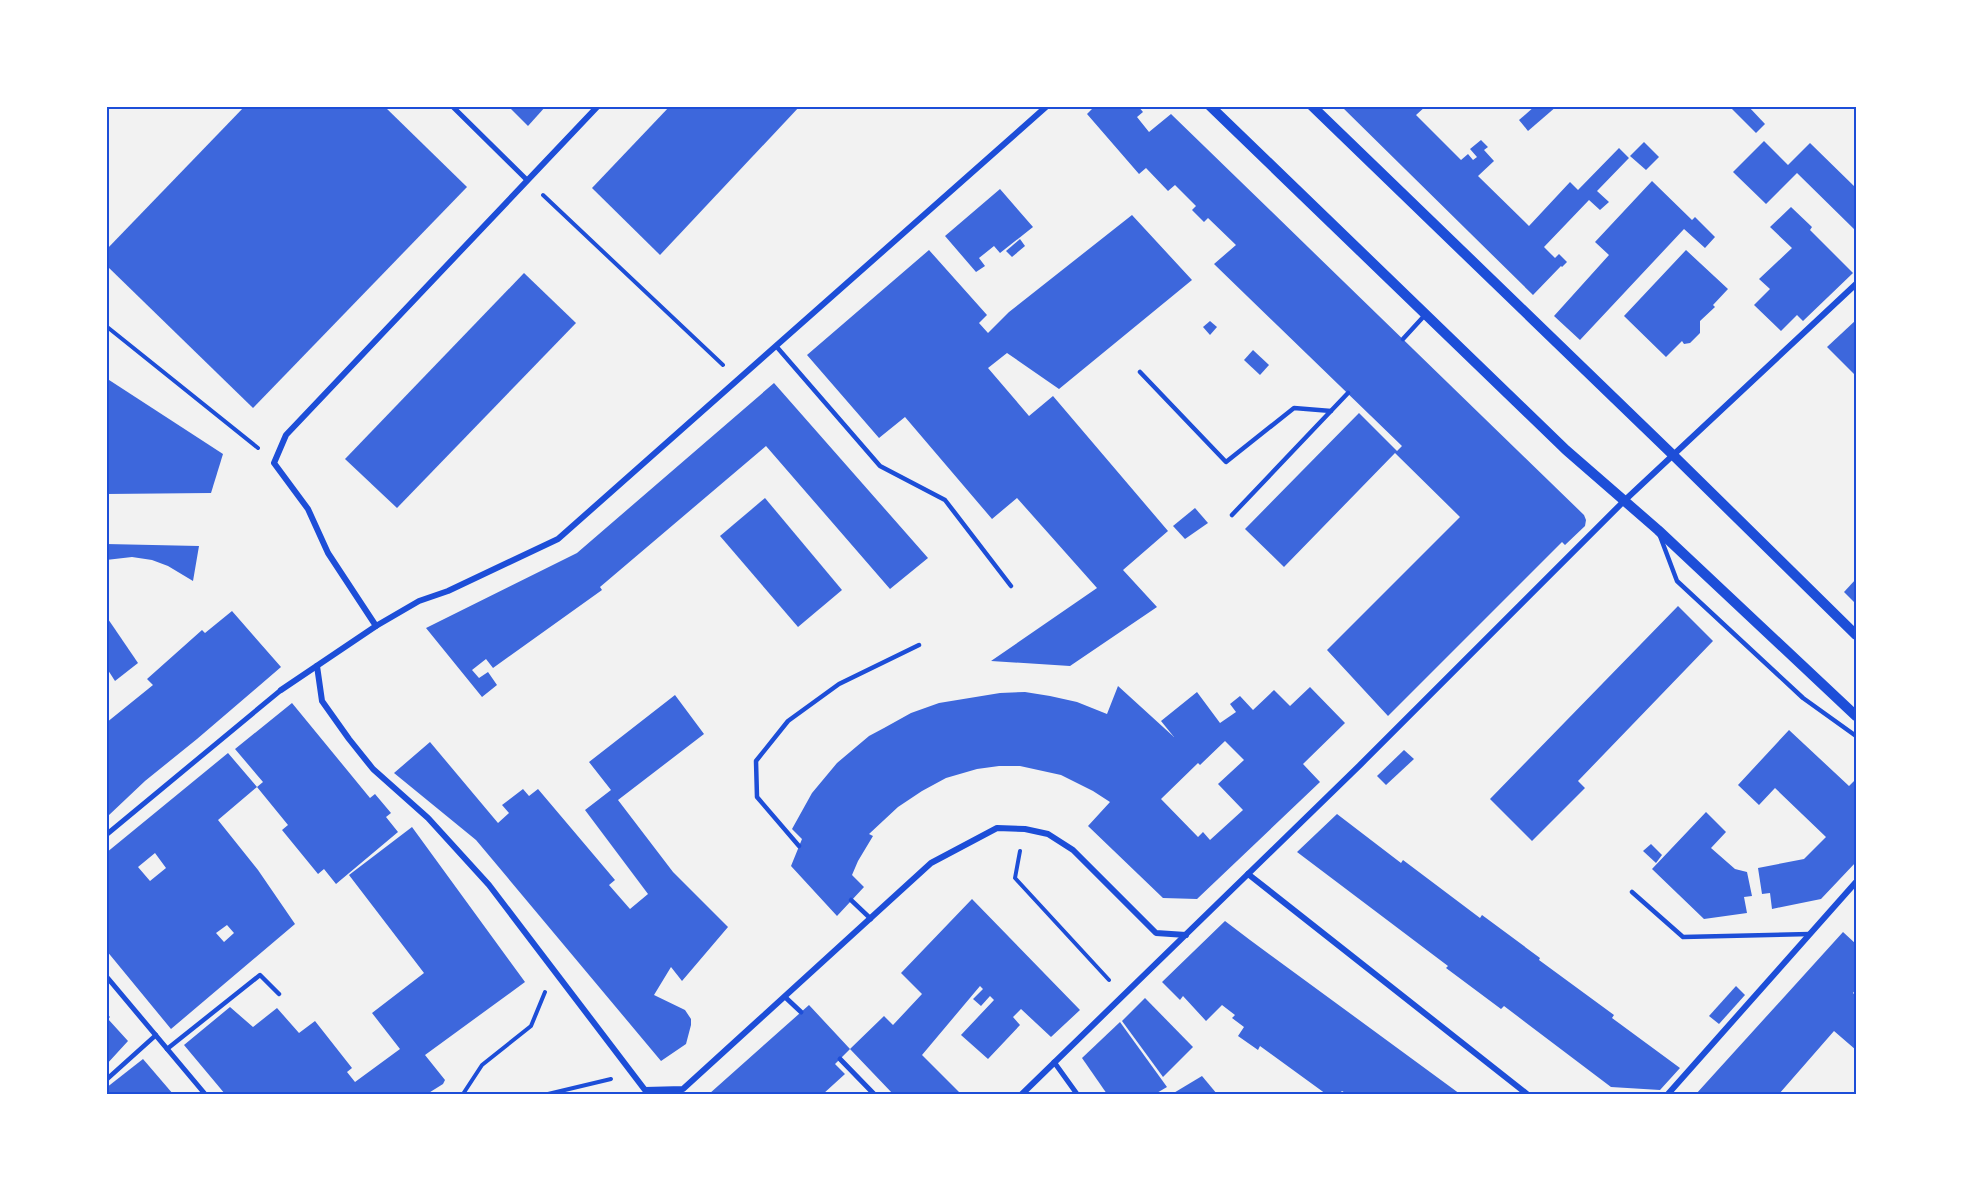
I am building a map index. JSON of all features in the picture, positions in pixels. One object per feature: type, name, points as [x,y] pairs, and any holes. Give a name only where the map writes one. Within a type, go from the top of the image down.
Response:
[{"type":"street","points":[[452,106],[527,180]]},
{"type":"street","points":[[376,626],[328,553],[308,509],[274,463],[286,435],[598,106]]},
{"type":"street","points":[[106,835],[281,690],[376,626],[419,601],[448,591],[558,539],[1047,106]]},
{"type":"street","points":[[1210,106],[1566,450],[1658,530],[1857,716]]},
{"type":"street","points":[[1312,106],[1857,635]]},
{"type":"street","points":[[1022,1095],[1361,764],[1624,501],[1857,284]]},
{"type":"street","points":[[317,666],[322,701],[349,740],[372,769],[428,818],[489,885],[633,1074],[643,1092],[683,1089],[931,863],[997,828],[1048,834],[1072,850],[1156,933],[1186,935]]},
{"type":"street","points":[[1248,874],[1527,1095]]},
{"type":"street","points":[[1668,1095],[1857,882]]},
{"type":"street","points":[[106,976],[205,1095]]},
{"type":"street","points":[[785,997],[801,1012]]},
{"type":"street","points":[[840,1059],[874,1095]]},
{"type":"street","points":[[1054,1062],[1077,1095]]},
{"type":"lane","points":[[1403,339],[1425,315]]},
{"type":"lane","points":[[776,346],[880,466],[945,500],[1011,586]]},
{"type":"lane","points":[[1140,372],[1226,462],[1294,408],[1331,411]]},
{"type":"lane","points":[[1232,515],[1348,393]]},
{"type":"lane","points":[[1658,530],[1677,581],[1803,698],[1857,736]]},
{"type":"lane","points":[[799,846],[757,797],[756,761],[788,721],[839,684],[919,645]]},
{"type":"lane","points":[[1632,892],[1683,937],[1811,934]]},
{"type":"lane","points":[[851,900],[871,919]]},
{"type":"lane","points":[[167,1049],[260,975],[279,994]]},
{"type":"lane","points":[[106,1080],[156,1035]]},
{"type":"path","points":[[527,180],[738,380]]},
{"type":"path","points":[[106,326],[237,430],[274,463]]},
{"type":"path","points":[[1025,830],[1015,878],[1124,995]]},
{"type":"path","points":[[463,1095],[482,1065],[531,1026],[555,970]]},
{"type":"path","points":[[548,1095],[633,1074]]},
{"type":"building","points":[[245,106],[384,106],[467,187],[253,408],[106,265],[106,250]]},
{"type":"building","points":[[508,106],[546,106],[528,126]]},
{"type":"building","points":[[670,106],[800,106],[660,255],[592,188]]},
{"type":"building","points":[[1095,106],[1138,106],[1143,112],[1137,117],[1149,132],[1171,114],[1584,515],[1585,526],[1565,545],[1562,542],[1388,716],[1327,650],[1460,517],[1395,453],[1284,567],[1245,529],[1359,413],[1397,451],[1402,446],[1214,264],[1236,245],[1208,218],[1204,222],[1192,210],[1196,206],[1175,185],[1168,191],[1146,168],[1139,174],[1087,114]]},
{"type":"building","points":[[1341,106],[1426,106],[1416,115],[1461,160],[1468,154],[1473,160],[1477,157],[1470,149],[1481,140],[1488,147],[1484,150],[1494,161],[1478,176],[1529,226],[1570,182],[1578,190],[1619,148],[1629,158],[1597,191],[1609,202],[1600,210],[1589,200],[1544,247],[1555,258],[1559,254],[1567,262],[1533,295]]},
{"type":"building","points":[[1535,106],[1557,106],[1528,131],[1519,120]]},
{"type":"building","points":[[1729,106],[1748,106],[1765,124],[1756,133]]},
{"type":"building","points":[[1764,141],[1788,165],[1810,143],[1856,188],[1856,231],[1797,173],[1766,204],[1733,172]]},
{"type":"building","points":[[1644,142],[1659,157],[1646,170],[1630,156]]},
{"type":"building","points":[[1652,181],[1692,220],[1695,217],[1715,237],[1705,248],[1684,229],[1580,340],[1554,316],[1609,255],[1595,242]]},
{"type":"building","points":[[1000,189],[1033,227],[1000,253],[994,246],[979,258],[985,266],[976,272],[945,236]]},
{"type":"building","points":[[1791,207],[1812,227],[1810,230],[1853,273],[1803,321],[1797,315],[1781,331],[1754,305],[1770,289],[1759,279],[1792,248],[1770,227]]},
{"type":"building","points":[[1132,215],[1192,280],[1059,389],[1007,353],[988,368],[1029,416],[1053,396],[1168,531],[1123,570],[1157,607],[1070,666],[991,661],[1097,588],[1017,498],[992,519],[905,417],[879,438],[807,355],[929,250],[987,315],[979,323],[988,333],[1009,312]]},
{"type":"building","points":[[1020,239],[1025,246],[1012,257],[1006,251]]},
{"type":"building","points":[[1686,250],[1728,289],[1713,305],[1715,307],[1700,321],[1700,333],[1690,343],[1684,344],[1682,341],[1666,357],[1624,316]]},
{"type":"building","points":[[524,273],[576,323],[397,508],[345,459]]},
{"type":"building","points":[[1856,320],[1856,376],[1827,347]]},
{"type":"building","points":[[1210,321],[1217,327],[1210,335],[1203,327]]},
{"type":"building","points":[[1253,350],[1269,365],[1260,375],[1244,360]]},
{"type":"building","points":[[106,378],[223,454],[211,493],[106,494]]},
{"type":"building","points":[[774,383],[928,558],[890,589],[766,446],[600,587],[602,590],[493,668],[486,659],[472,670],[479,678],[488,672],[497,685],[482,697],[426,628],[577,553]]},
{"type":"building","points":[[765,498],[842,590],[798,627],[720,536]]},
{"type":"building","points":[[1195,508],[1208,523],[1185,539],[1173,526]]},
{"type":"building","points":[[106,544],[199,546],[193,581],[168,566],[152,560],[132,557],[106,560]]},
{"type":"building","points":[[1856,579],[1856,604],[1844,592]]},
{"type":"building","points":[[1678,606],[1713,641],[1578,781],[1585,788],[1532,841],[1490,799]]},
{"type":"building","points":[[232,611],[281,667],[145,781],[108,816],[106,730],[109,728],[106,723],[153,685],[147,679],[202,630],[205,633]]},
{"type":"building","points":[[106,616],[138,663],[115,681],[106,667]]},
{"type":"building","points":[[1118,686],[1174,737],[1161,721],[1197,692],[1220,723],[1236,712],[1230,704],[1240,696],[1253,710],[1274,690],[1290,706],[1310,687],[1345,723],[1303,764],[1320,782],[1197,899],[1163,898],[1088,826],[1110,802],[1061,775],[1020,766],[977,769],[946,778],[898,807],[869,834],[873,836],[852,875],[864,887],[837,916],[791,866],[802,839],[792,829],[812,793],[837,763],[869,736],[911,713],[939,703],[1000,693],[1025,692],[1077,702],[1107,714]],"holes":[[[1225,741],[1244,760],[1218,784],[1243,810],[1210,840],[1203,832],[1198,837],[1161,799],[1198,763],[1200,765]]]},
{"type":"building","points":[[675,695],[704,734],[618,800],[673,872],[728,927],[682,981],[671,967],[654,995],[685,1010],[691,1019],[686,1044],[661,1061],[476,840],[394,773],[430,742],[498,823],[509,813],[502,805],[523,789],[529,796],[538,789],[615,880],[609,885],[630,909],[648,894],[585,810],[611,790],[589,762]]},
{"type":"building","points":[[292,703],[370,798],[375,794],[391,813],[386,817],[398,832],[336,884],[324,869],[318,874],[282,830],[288,825],[257,787],[263,782],[235,749]]},
{"type":"building","points":[[1789,730],[1849,786],[1856,779],[1856,862],[1821,899],[1772,909],[1770,893],[1762,894],[1758,868],[1804,859],[1826,837],[1775,788],[1759,805],[1738,785]]},
{"type":"building","points":[[1404,750],[1414,759],[1386,785],[1377,776]]},
{"type":"building","points":[[228,753],[257,787],[218,820],[258,870],[295,924],[171,1029],[106,950],[106,853]],"holes":[[[155,853],[166,868],[150,881],[138,867]],[[227,925],[234,933],[224,942],[216,933]]]},
{"type":"building","points":[[1706,812],[1726,832],[1711,848],[1735,869],[1747,872],[1752,896],[1744,897],[1747,913],[1704,919],[1652,869]]},
{"type":"building","points":[[1337,814],[1401,863],[1403,860],[1480,918],[1482,915],[1614,1015],[1612,1018],[1680,1068],[1660,1090],[1611,1087],[1504,1006],[1501,1009],[1297,852]]},
{"type":"building","points":[[412,827],[525,982],[425,1055],[445,1080],[443,1084],[427,1094],[225,1094],[184,1045],[230,1007],[253,1027],[277,1008],[299,1033],[315,1021],[352,1068],[347,1072],[355,1082],[400,1049],[372,1013],[424,973],[349,875]]},
{"type":"building","points":[[1651,844],[1662,855],[1656,863],[1643,851]]},
{"type":"building","points":[[972,899],[1080,1010],[1051,1037],[1021,1009],[1013,1017],[1020,1025],[988,1059],[961,1035],[994,1000],[990,996],[981,1006],[973,999],[983,989],[980,986],[922,1055],[961,1094],[893,1094],[850,1049],[884,1016],[893,1025],[922,994],[901,973]]},
{"type":"building","points":[[1225,921],[1460,1094],[1347,1094],[1342,1091],[1339,1094],[1326,1094],[1260,1046],[1258,1050],[1238,1036],[1244,1027],[1232,1018],[1235,1015],[1222,1005],[1206,1021],[1183,996],[1180,1000],[1162,982]]},
{"type":"building","points":[[1843,932],[1856,944],[1856,989],[1853,993],[1856,996],[1856,1050],[1834,1031],[1779,1094],[1696,1094]]},
{"type":"building","points":[[1736,986],[1745,995],[1719,1024],[1709,1016]]},
{"type":"building","points":[[1145,998],[1193,1047],[1163,1077],[1122,1021]]},
{"type":"building","points":[[809,1005],[850,1049],[835,1064],[845,1074],[823,1094],[709,1094]]},
{"type":"building","points":[[106,1013],[110,1017],[108,1019],[128,1041],[106,1065]]},
{"type":"building","points":[[1120,1022],[1167,1087],[1155,1094],[1107,1094],[1082,1058]]},
{"type":"building","points":[[143,1059],[173,1094],[106,1094],[106,1088]]},
{"type":"building","points":[[1202,1076],[1217,1094],[1172,1094]]}]
